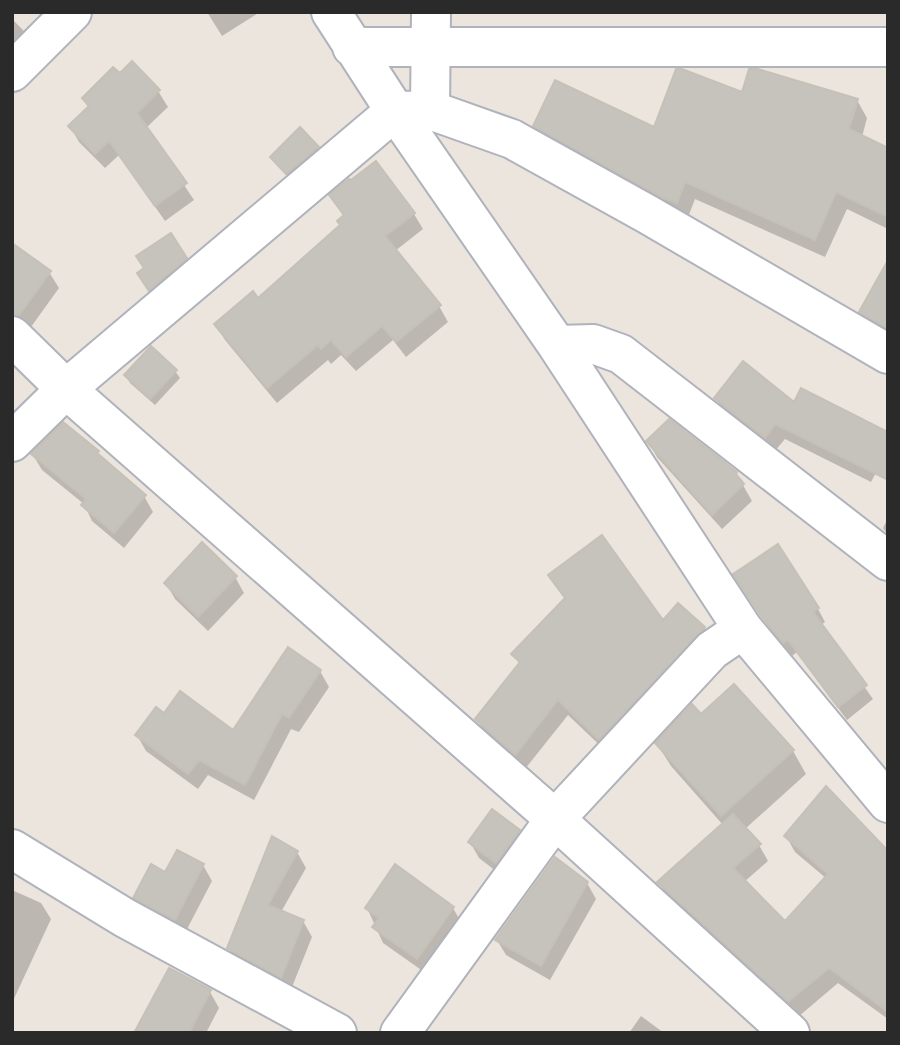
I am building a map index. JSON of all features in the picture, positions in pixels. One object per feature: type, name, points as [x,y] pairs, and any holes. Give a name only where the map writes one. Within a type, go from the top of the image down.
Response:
[{"type":"street","points":[[12,72],[72,12]]},
{"type":"street","points":[[331,12],[352,47],[412,111],[557,345],[743,629],[888,803]]},
{"type":"street","points":[[352,47],[431,30],[888,47]]},
{"type":"street","points":[[12,442],[66,389],[412,111],[431,30]]},
{"type":"street","points":[[412,111],[512,139],[888,354]]},
{"type":"street","points":[[12,336],[66,389],[555,819],[790,1033]]},
{"type":"street","points":[[557,345],[593,344],[621,354],[888,561]]},
{"type":"street","points":[[400,1033],[555,819],[712,650],[743,629]]},
{"type":"street","points":[[12,849],[125,918],[337,1033]]},
{"type":"building","points":[[132,61],[160,90],[137,113],[187,183],[155,206],[109,141],[95,154],[68,126],[89,106],[82,98],[113,67],[120,73]]},
{"type":"building","points":[[676,69],[742,92],[749,69],[758,69],[858,99],[849,129],[888,148],[888,217],[836,192],[815,240],[685,182],[677,203],[663,198],[533,126],[555,80],[654,127]]},
{"type":"building","points":[[300,127],[319,147],[286,174],[270,157]]},
{"type":"building","points":[[376,161],[415,213],[385,236],[441,305],[396,342],[382,326],[346,357],[331,340],[321,349],[318,345],[267,388],[214,324],[253,291],[258,298],[340,225],[337,221],[344,215],[329,195]]},
{"type":"building","points":[[171,233],[187,258],[149,291],[137,273],[144,268],[136,256]]},
{"type":"building","points":[[12,243],[51,271],[19,315],[12,315]]},
{"type":"building","points":[[888,260],[888,329],[859,312]]},
{"type":"building","points":[[151,346],[177,370],[150,399],[124,375]]},
{"type":"building","points":[[743,361],[794,402],[801,388],[888,432],[888,480],[775,424],[765,438],[714,398]]},
{"type":"building","points":[[669,419],[737,472],[744,484],[712,515],[646,441]]},
{"type":"building","points":[[63,422],[146,495],[114,533],[81,505],[86,499],[31,454]]},
{"type":"building","points":[[602,535],[663,620],[678,603],[705,627],[599,740],[558,700],[515,755],[475,719],[520,662],[511,654],[565,598],[548,575]]},
{"type":"building","points":[[202,542],[237,576],[198,617],[164,583]]},
{"type":"building","points":[[778,544],[819,608],[813,612],[867,685],[838,707],[788,640],[783,643],[761,616],[733,574]]},
{"type":"building","points":[[288,647],[321,670],[289,718],[282,714],[245,785],[199,760],[188,774],[135,735],[156,707],[164,713],[180,691],[233,730]]},
{"type":"building","points":[[734,684],[794,750],[721,816],[655,743],[692,704],[701,714]]},
{"type":"building","points":[[826,786],[888,851],[888,1012],[829,968],[788,1002],[657,882],[733,814],[761,844],[733,868],[785,921],[828,874],[784,836]]},
{"type":"building","points":[[492,809],[520,830],[496,863],[468,842]]},
{"type":"building","points":[[272,836],[298,851],[268,905],[304,920],[281,978],[227,948]]},
{"type":"building","points":[[177,850],[204,864],[175,920],[133,898],[151,864],[165,872]]},
{"type":"building","points":[[555,857],[588,882],[541,966],[495,940]]},
{"type":"building","points":[[395,864],[454,907],[417,959],[372,927],[379,918],[365,908]]},
{"type":"building","points":[[169,968],[211,990],[189,1033],[134,1033]]}]
